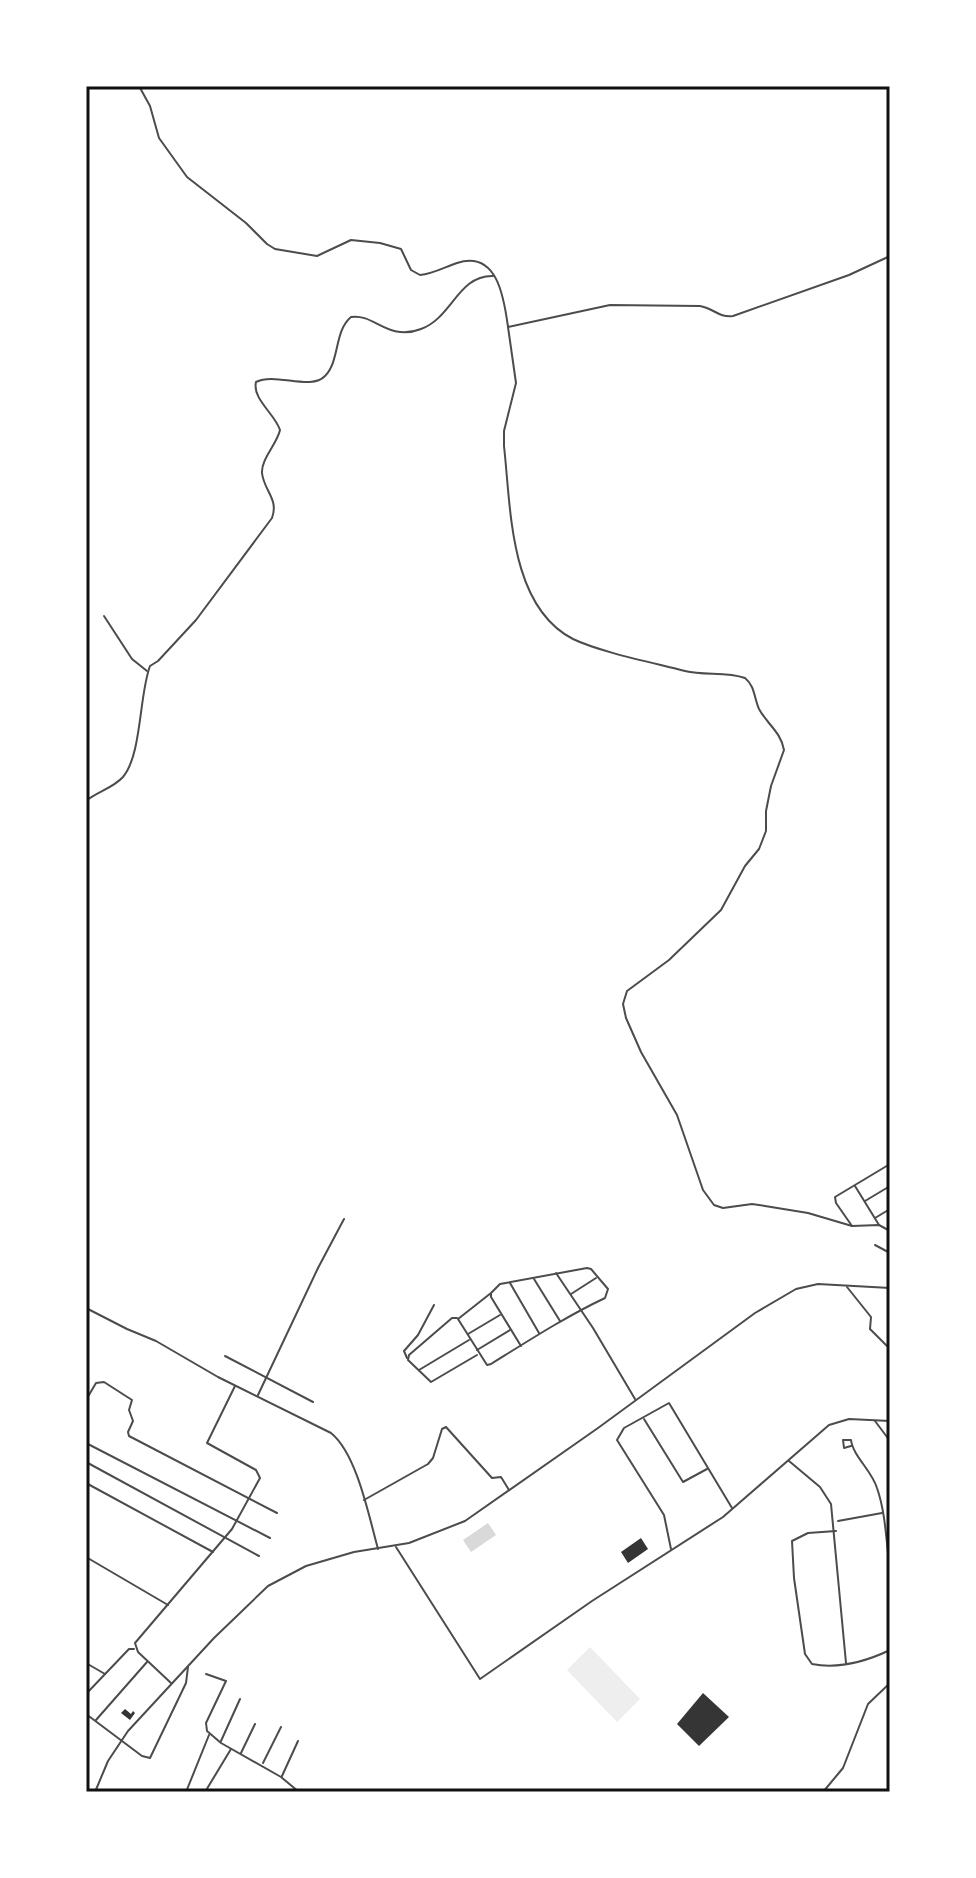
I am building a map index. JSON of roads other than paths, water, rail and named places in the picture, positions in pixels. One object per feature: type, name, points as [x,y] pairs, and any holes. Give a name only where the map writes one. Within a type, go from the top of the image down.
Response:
[{"type":"street","points":[[139,86],[150,106],[159,138],[187,177],[275,249],[317,256],[344,243],[359,240],[401,249],[411,270],[420,275],[460,262],[478,260],[489,268],[502,294],[516,383],[504,431],[504,446],[515,538],[527,589],[557,628],[576,640],[690,672],[745,678],[753,687],[758,707],[778,734],[784,750],[771,786],[766,831],[759,849],[745,866],[721,910],[669,960],[627,991],[623,1004],[631,1033],[677,1115],[703,1190],[714,1205],[723,1208],[752,1204],[808,1213],[852,1226],[879,1225]]},
{"type":"street","points":[[508,327],[623,304],[704,306],[722,316],[733,316],[849,275],[890,256]]},
{"type":"street","points":[[86,801],[118,781],[126,772],[150,666],[196,620],[272,518],[274,501],[262,467],[280,430],[256,393],[256,382],[267,378],[320,380],[328,372],[344,325],[351,317],[363,318],[393,332],[412,332],[431,325],[441,317],[473,280],[494,276]]},
{"type":"street","points":[[104,616],[135,662],[148,671]]},
{"type":"street","points":[[852,1226],[834,1199],[890,1164]]},
{"type":"street","points":[[854,1185],[879,1225],[890,1231]]},
{"type":"street","points":[[864,1201],[890,1186]]},
{"type":"street","points":[[874,1218],[890,1209]]},
{"type":"street","points":[[258,1396],[344,1219]]},
{"type":"street","points":[[875,1245],[890,1253]]},
{"type":"street","points":[[407,1359],[452,1318],[458,1319],[500,1284],[589,1268],[608,1294],[489,1365],[483,1363],[458,1319]]},
{"type":"street","points":[[556,1273],[636,1400]]},
{"type":"street","points":[[569,1295],[597,1277]]},
{"type":"street","points":[[533,1278],[560,1321]]},
{"type":"street","points":[[510,1283],[539,1334]]},
{"type":"street","points":[[846,1285],[872,1318],[869,1328],[887,1346]]},
{"type":"street","points":[[95,1792],[120,1740],[246,1605],[277,1580],[322,1561],[396,1547],[449,1529],[510,1490],[784,1295],[805,1286],[890,1288]]},
{"type":"street","points":[[491,1293],[521,1346]]},
{"type":"street","points":[[434,1305],[418,1335],[404,1351],[407,1359],[431,1382],[511,1330]]},
{"type":"street","points":[[86,1308],[156,1341],[336,1437],[345,1450],[378,1549]]},
{"type":"street","points":[[467,1334],[501,1314]]},
{"type":"street","points":[[418,1371],[470,1340]]},
{"type":"street","points":[[225,1356],[313,1402]]},
{"type":"street","points":[[86,1400],[98,1381],[118,1391],[132,1401],[129,1410],[133,1423],[129,1436],[277,1513]]},
{"type":"street","points":[[171,1683],[136,1648],[136,1641],[226,1538],[260,1478],[259,1472],[207,1443],[236,1385]]},
{"type":"street","points":[[671,1549],[664,1515],[617,1440],[620,1431],[669,1403],[733,1509]]},
{"type":"street","points":[[643,1417],[683,1482],[708,1468]]},
{"type":"street","points":[[396,1547],[480,1679],[733,1509],[829,1425],[849,1419],[890,1421]]},
{"type":"street","points":[[874,1420],[890,1441]]},
{"type":"street","points":[[363,1501],[428,1464],[433,1458],[442,1429],[446,1427],[492,1478],[501,1477],[510,1490]]},
{"type":"street","points":[[86,1443],[270,1538]]},
{"type":"street","points":[[851,1446],[872,1474],[884,1513],[890,1569]]},
{"type":"street","points":[[789,1461],[825,1492],[831,1504],[836,1531],[846,1664]]},
{"type":"street","points":[[86,1462],[259,1556]]},
{"type":"street","points":[[86,1483],[214,1553]]},
{"type":"street","points":[[835,1522],[884,1513]]},
{"type":"street","points":[[836,1531],[800,1536],[792,1541],[805,1654],[816,1665],[846,1664],[890,1650]]},
{"type":"street","points":[[86,1557],[169,1605]]},
{"type":"street","points":[[86,1694],[129,1649],[136,1648]]},
{"type":"street","points":[[95,1721],[148,1661]]},
{"type":"street","points":[[86,1663],[106,1674]]},
{"type":"street","points":[[86,1714],[142,1756],[152,1756],[186,1683],[188,1666]]},
{"type":"street","points":[[206,1674],[226,1681],[206,1723],[210,1734],[231,1749],[262,1764],[299,1792]]},
{"type":"street","points":[[823,1792],[843,1768],[868,1704],[890,1683]]},
{"type":"street","points":[[221,1743],[240,1699]]},
{"type":"street","points":[[241,1754],[255,1724]]},
{"type":"street","points":[[262,1764],[281,1727]]},
{"type":"street","points":[[186,1792],[210,1734]]},
{"type":"street","points":[[281,1777],[298,1741]]},
{"type":"street","points":[[205,1792],[231,1749]]}]
